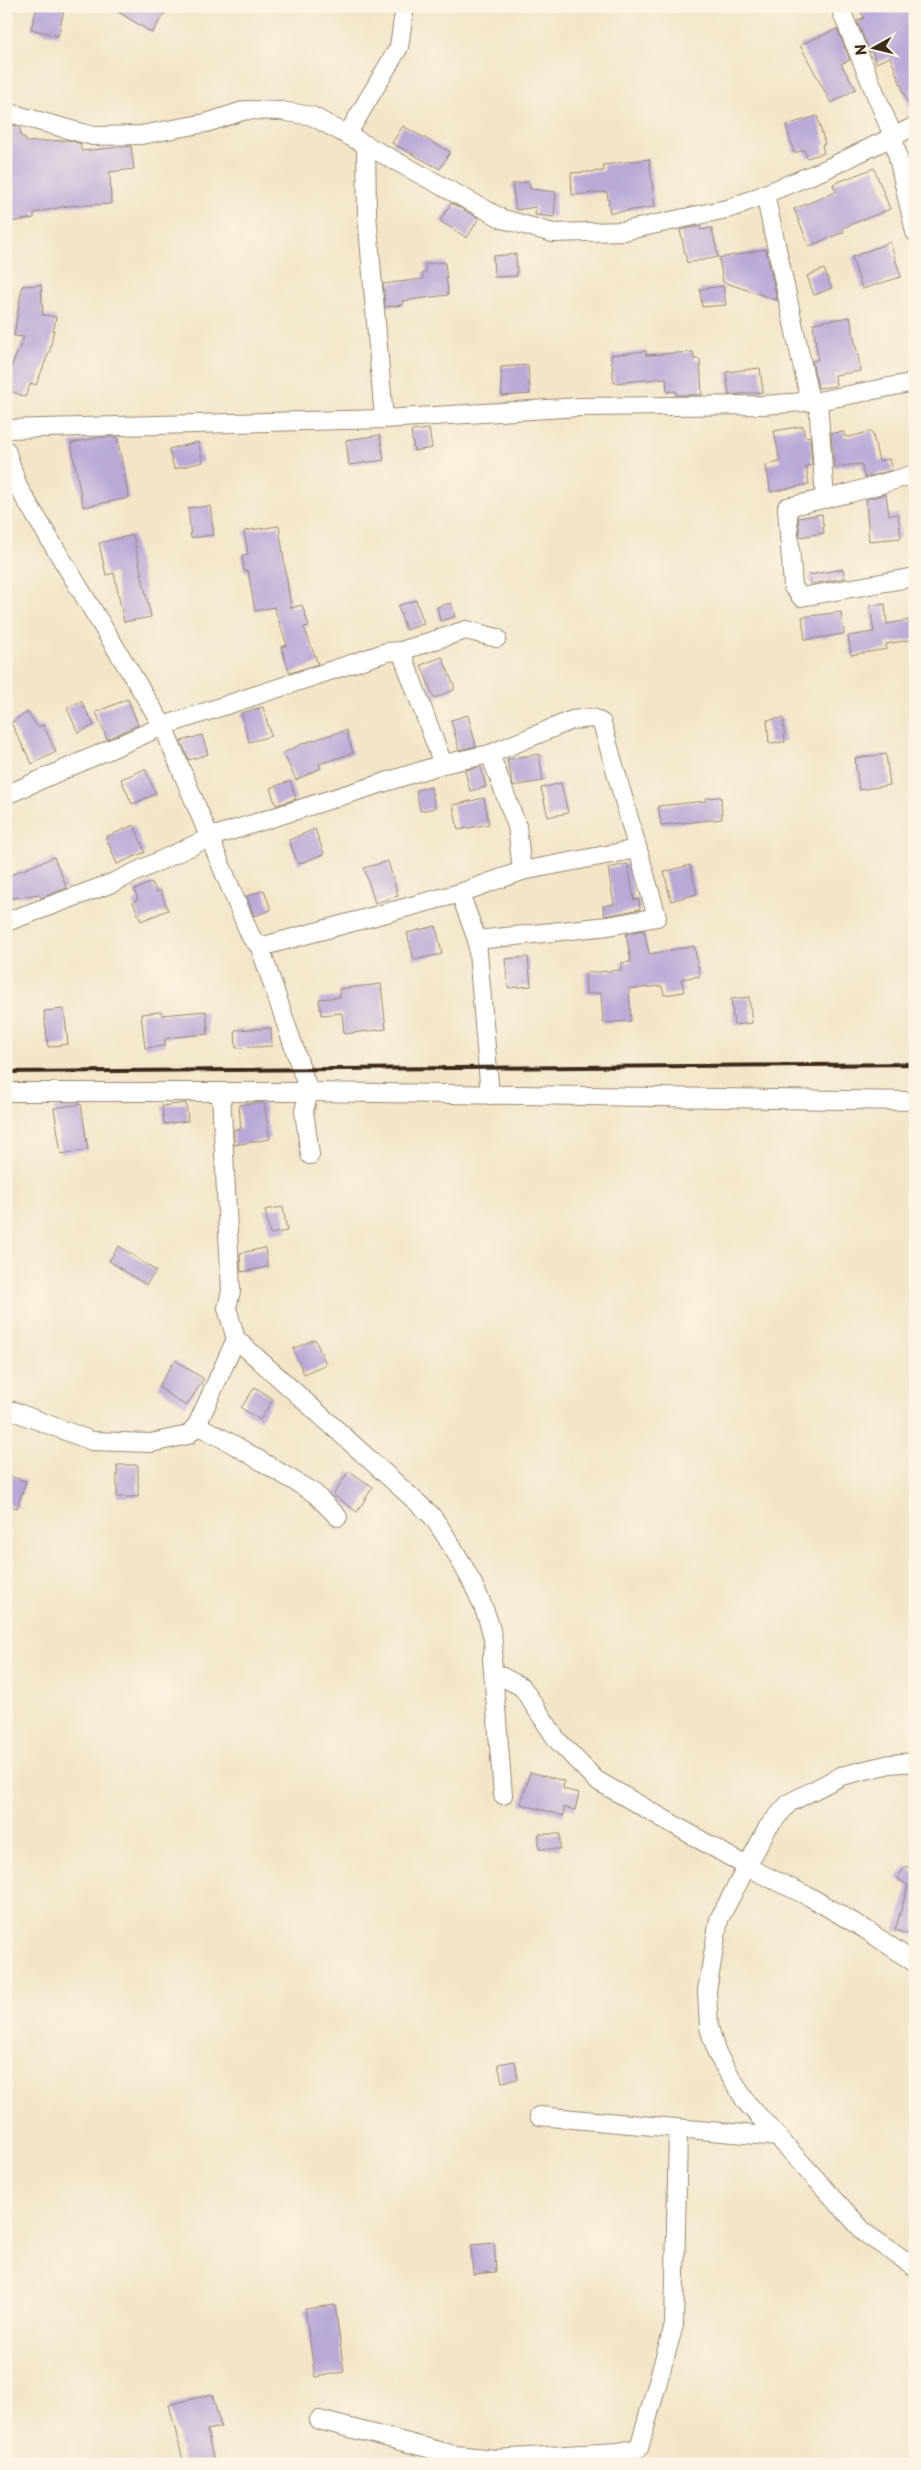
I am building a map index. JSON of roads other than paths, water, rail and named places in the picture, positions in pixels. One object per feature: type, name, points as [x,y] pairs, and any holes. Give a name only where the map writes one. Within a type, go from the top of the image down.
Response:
[{"type":"street","points":[[348,135],[399,47],[405,6]]},
{"type":"street","points":[[842,13],[893,136],[915,232]]},
{"type":"street","points":[[6,112],[93,136],[141,135],[206,123],[246,110],[281,111],[312,116],[503,219],[553,233],[624,231],[731,208],[826,169],[915,126]]},
{"type":"street","points":[[366,144],[367,214],[384,420]]},
{"type":"street","points":[[766,194],[814,401],[825,499]]},
{"type":"street","points":[[6,429],[384,420],[580,407],[763,405],[814,401],[915,382]]},
{"type":"street","points":[[6,450],[18,486],[164,726],[250,936],[260,947],[308,1092],[304,1111],[310,1154]]},
{"type":"street","points":[[915,474],[825,499],[786,507],[793,588],[801,597],[915,577]]},
{"type":"street","points":[[6,795],[164,726],[387,652],[400,652],[466,630],[497,638]]},
{"type":"street","points":[[400,652],[443,764]]},
{"type":"street","points":[[6,922],[112,883],[211,837],[443,764],[490,754],[572,720],[592,718],[602,723],[657,917],[608,926],[478,940]]},
{"type":"street","points":[[490,754],[517,826],[522,871]]},
{"type":"street","points":[[260,947],[460,894],[522,871],[637,849]]},
{"type":"street","points":[[460,894],[478,940],[490,1095]]},
{"type":"street","points":[[6,1092],[308,1092],[915,1101]]},
{"type":"street","points":[[221,1092],[231,1291],[227,1308],[236,1339],[431,1515],[447,1535],[479,1596],[496,1648],[492,1658],[503,1795]]},
{"type":"street","points":[[13,1411],[92,1441],[151,1443],[188,1435],[197,1425],[236,1339]]},
{"type":"street","points":[[197,1425],[231,1443],[314,1494],[338,1517]]},
{"type":"street","points":[[493,1672],[522,1687],[556,1740],[596,1780],[747,1867],[810,1897],[866,1929],[915,1963]]},
{"type":"street","points":[[915,1762],[890,1764],[841,1776],[789,1803],[768,1827],[719,1919],[707,1990],[709,2027],[717,2054],[746,2102],[866,2234],[915,2266]]},
{"type":"street","points":[[539,2116],[678,2130],[778,2137]]},
{"type":"street","points":[[319,2420],[455,2455],[494,2459],[618,2452],[640,2448],[674,2325],[678,2130]]},
{"type":"railway","points":[[6,1072],[915,1064]]}]
